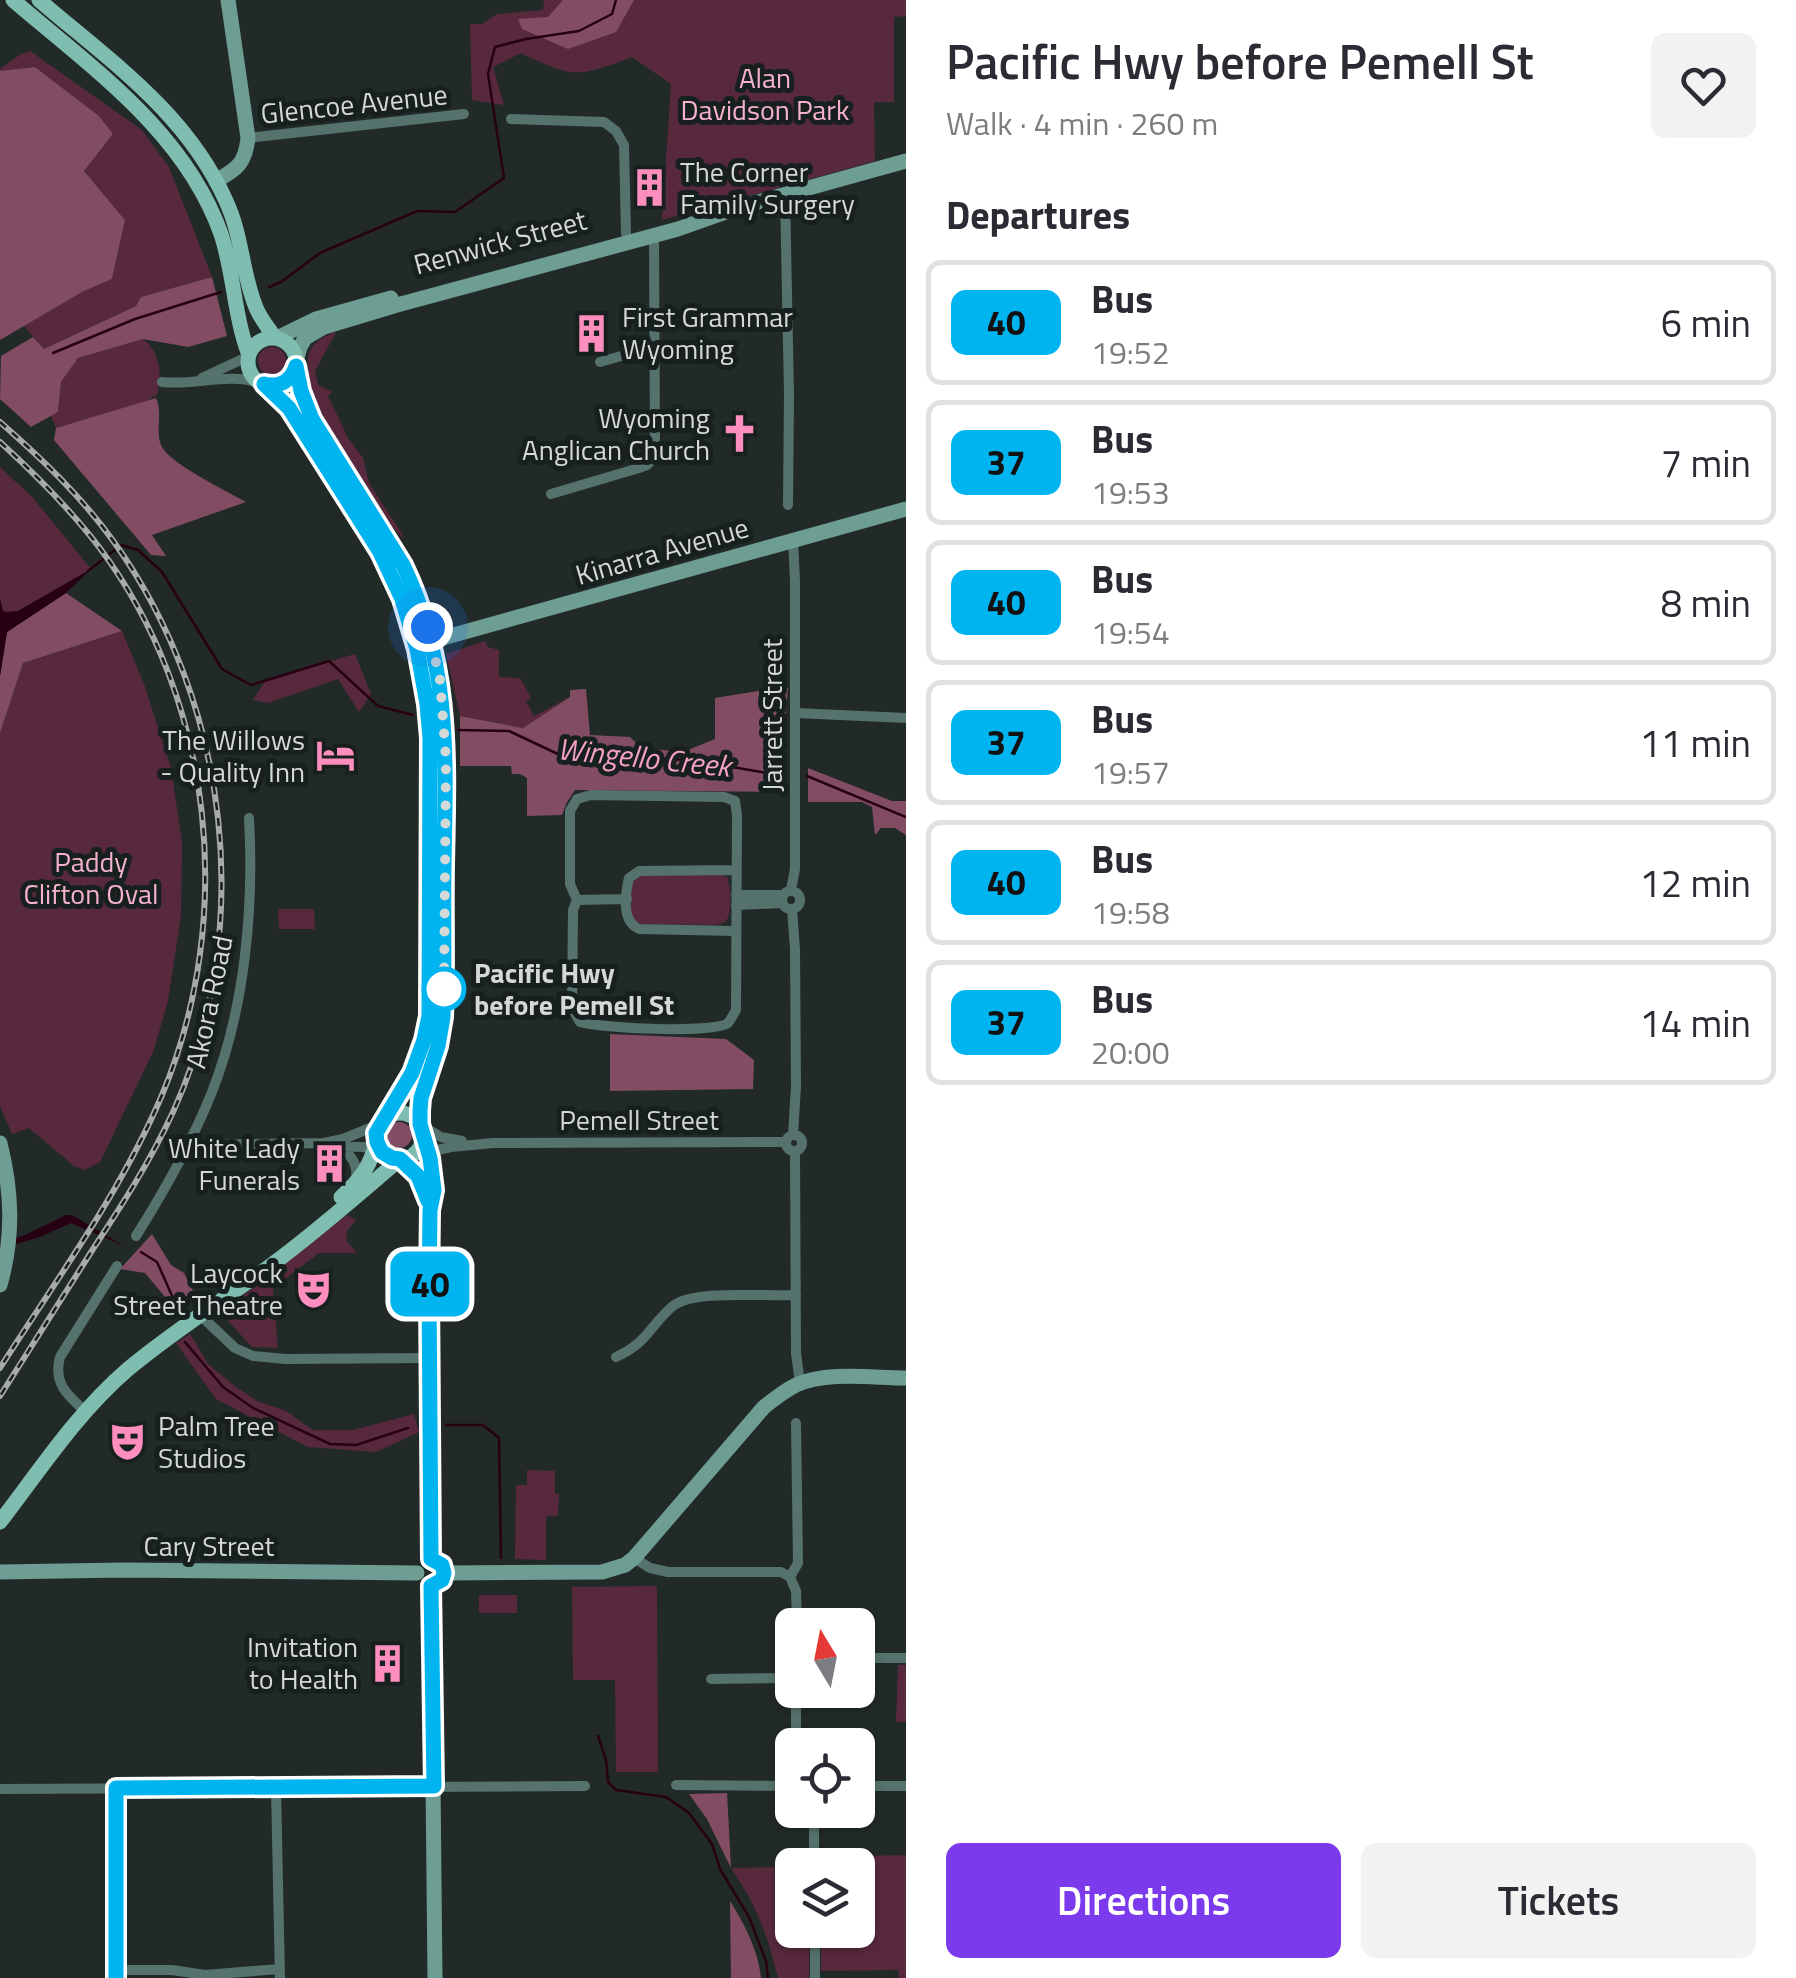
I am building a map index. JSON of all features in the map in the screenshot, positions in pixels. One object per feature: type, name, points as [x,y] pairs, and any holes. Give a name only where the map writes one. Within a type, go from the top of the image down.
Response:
[{"type":"main road","points":[[14,0],[141,110],[194,177],[220,232],[250,371],[284,401],[395,583],[417,649],[427,704],[429,1016],[388,1145],[354,1185],[199,1314]]},
{"type":"main road","points":[[39,0],[154,98],[188,135],[216,181],[239,236],[255,304],[276,338],[292,347],[301,391],[312,419],[403,565],[432,641],[440,680],[446,759],[444,1002],[438,1046],[421,1098],[422,1144],[388,1145]]},
{"type":"main road","points":[[216,181],[212,192],[220,232]]},
{"type":"main road","points":[[249,355],[260,341],[276,338]]},
{"type":"main road","points":[[262,383],[275,386],[286,382],[296,363]]},
{"type":"main road","points":[[430,738],[434,700],[426,650],[432,641]]},
{"type":"main road","points":[[0,1522],[86,1411],[126,1371],[282,1257],[388,1145],[390,1114],[412,1116],[421,1127]]},
{"type":"street","points":[[216,181],[246,156],[248,138],[228,0]]},
{"type":"street","name":"Glencoe Avenue","points":[[248,138],[464,114]]},
{"type":"street","points":[[511,119],[604,122],[616,131],[624,145],[626,238]]},
{"type":"street","name":"Renwick Street","points":[[296,363],[302,342],[312,333],[397,304],[906,161]]},
{"type":"street","points":[[785,194],[788,505]]},
{"type":"street","points":[[551,494],[639,468],[652,460],[654,230]]},
{"type":"street","name":"Renwick Street","points":[[276,338],[338,312],[566,250],[626,238]]},
{"type":"street","points":[[414,292],[486,276],[500,278],[566,250]]},
{"type":"street","points":[[338,312],[350,314],[373,308],[379,312]]},
{"type":"street","points":[[600,362],[653,348]]},
{"type":"street","points":[[192,382],[249,355]]},
{"type":"street","points":[[162,382],[242,379],[262,383]]},
{"type":"street","name":"Kinarra Avenue","points":[[432,641],[906,509]]},
{"type":"street","name":"Jarrett Street","points":[[792,540],[796,870],[787,899],[795,949],[791,1143],[800,1383]]},
{"type":"street","points":[[796,713],[906,718]]},
{"type":"street","points":[[590,795],[724,797],[735,802],[736,1010],[729,1022],[717,1028],[658,1029],[580,1022],[572,1008],[573,910],[577,900],[570,884],[570,811],[577,799],[590,795]]},
{"type":"street","name":"Akora Road","points":[[136,1236],[188,1145],[212,1090],[233,1023],[252,877],[249,818]]},
{"type":"street","points":[[735,930],[639,929],[628,921],[626,900],[630,878],[639,871],[736,870]]},
{"type":"street","points":[[736,900],[787,899]]},
{"type":"street","points":[[577,900],[626,900]]},
{"type":"street","points":[[421,1127],[434,1190],[430,1210],[431,1559]]},
{"type":"street","name":"Pemell Street","points":[[421,1127],[440,1136],[493,1144]]},
{"type":"street","name":"Pemell Street","points":[[188,1145],[303,1144],[343,1139],[429,1152],[451,1146],[493,1144],[791,1143]]},
{"type":"street","points":[[0,1143],[10,1189],[11,1231],[0,1285]]},
{"type":"street","name":"Pemell Street","points":[[303,1144],[340,1148],[388,1145]]},
{"type":"street","points":[[388,1145],[420,1179],[430,1210]]},
{"type":"street","points":[[340,1148],[356,1164],[354,1185]]},
{"type":"street","points":[[86,1411],[61,1387],[58,1366],[117,1266]]},
{"type":"street","points":[[616,1357],[635,1349],[674,1305],[692,1296],[796,1296]]},
{"type":"street","points":[[199,1314],[235,1348],[253,1356],[429,1358]]},
{"type":"street","points":[[444,1573],[602,1572],[624,1564],[634,1558],[782,1392],[800,1383],[840,1378],[906,1378]]},
{"type":"street","points":[[790,1577],[798,1563],[796,1423]]},
{"type":"street","points":[[634,1558],[658,1571],[780,1572],[790,1577],[796,1591],[796,1608]]},
{"type":"street","points":[[431,1559],[442,1565],[444,1573],[442,1580],[431,1586],[420,1580],[417,1572],[423,1562],[431,1559]]},
{"type":"street","name":"Cary Street","points":[[0,1572],[417,1572]]},
{"type":"street","points":[[431,1586],[435,1978]]},
{"type":"street","points":[[875,1658],[906,1658]]},
{"type":"street","points":[[710,1679],[775,1678]]},
{"type":"street","points":[[676,1785],[775,1786]]},
{"type":"street","points":[[0,1788],[585,1786]]},
{"type":"street","points":[[875,1786],[906,1786]]},
{"type":"street","points":[[116,1788],[116,1974],[172,1970],[204,1976],[280,1974],[276,1788]]},
{"type":"street","points":[[815,1948],[815,1978]]},
{"type":"green space","name":"Alan Davidson Park","points":[[544,0],[906,0],[906,16],[894,17],[894,102],[874,102],[875,161],[662,220],[671,84],[632,57],[576,72],[521,53],[493,67],[504,105],[472,100],[470,24],[482,24],[497,14],[543,10]]},
{"type":"green space","points":[[30,51],[142,130],[169,167],[212,277],[141,297],[136,306],[44,349],[24,326],[112,279],[125,220],[84,171],[113,134],[99,116],[35,67],[0,71]]},
{"type":"green space","points":[[336,332],[315,371],[318,385],[332,392],[328,396],[348,438],[363,458],[369,483],[403,538],[389,524],[349,464],[312,388],[308,366],[311,349]]},
{"type":"green space","points":[[143,339],[159,365],[157,395],[56,428],[51,416],[58,412],[61,382],[78,358]]},
{"type":"green space","points":[[272,347],[282,351],[286,361],[282,371],[272,375],[262,371],[258,361],[262,351]]},
{"type":"green space","points":[[0,467],[33,498],[91,569],[18,611],[6,612],[0,598]]},
{"type":"green space","name":"Paddy Clifton Oval","points":[[122,631],[171,768],[182,842],[181,915],[168,1001],[153,1052],[100,1162],[85,1170],[74,1166],[29,1128],[12,1134],[0,1106],[0,733],[23,663]]},
{"type":"green space","points":[[485,641],[488,647],[499,650],[499,677],[520,678],[531,698],[526,701],[534,716],[570,697],[523,728],[460,716],[446,654]]},
{"type":"green space","points":[[355,654],[371,694],[359,712],[338,679],[268,703],[253,700],[266,680]]},
{"type":"green space","points":[[641,875],[727,877],[730,888],[726,922],[717,925],[634,921],[631,883]]},
{"type":"green space","points":[[278,909],[314,909],[315,929],[279,929]]},
{"type":"green space","points":[[347,1215],[356,1220],[347,1231],[346,1240],[357,1253],[319,1253],[273,1288],[278,1348],[252,1347],[221,1313]]},
{"type":"green space","points":[[190,1334],[208,1364],[236,1387],[257,1401],[286,1411],[313,1430],[353,1430],[414,1414],[419,1432],[376,1452],[308,1447],[216,1399],[176,1343]]},
{"type":"green space","points":[[527,1470],[555,1471],[558,1516],[546,1516],[546,1560],[515,1559],[516,1485],[527,1485]]},
{"type":"green space","points":[[657,1586],[658,1772],[616,1772],[615,1680],[573,1680],[572,1587]]},
{"type":"green space","points":[[479,1595],[517,1595],[517,1613],[479,1613]]},
{"type":"green space","points":[[898,1665],[906,1665],[906,1722],[896,1722]]},
{"type":"green space","points":[[906,1855],[906,1978],[899,1978],[898,1970],[821,1971],[821,1948],[875,1948],[875,1856]]},
{"type":"green space","points":[[775,1867],[775,1948],[809,1948],[809,1978],[778,1978],[760,1920],[731,1868]]},
{"type":"shaded area","points":[[563,0],[634,0],[616,32],[568,49],[522,29],[518,19],[548,17]]},
{"type":"shaded area","points":[[35,67],[99,116],[113,134],[84,171],[125,220],[112,279],[0,340],[0,71]]},
{"type":"shaded area","points":[[212,277],[227,336],[188,347],[143,339],[78,358],[61,382],[58,412],[31,427],[0,399],[1,356],[33,337],[44,349],[136,306],[141,297]]},
{"type":"shaded area","points":[[156,398],[159,440],[166,452],[246,502],[152,535],[166,556],[151,555],[54,440],[56,428]]},
{"type":"shaded area","points":[[91,569],[66,593],[7,632],[0,676],[0,598],[3,611],[18,611]]},
{"type":"shaded area","points":[[66,593],[122,631],[23,663],[0,733],[0,676],[7,632]]},
{"type":"shaded area","points":[[788,688],[780,792],[575,790],[562,815],[527,816],[527,778],[512,774],[511,766],[460,766],[460,716],[523,728],[570,697],[570,690],[586,689],[590,735],[630,737],[641,748],[683,752],[715,739],[715,698]]},
{"type":"shaded area","points":[[808,768],[892,801],[906,801],[906,835],[895,828],[881,828],[875,835],[872,807],[862,802],[808,802]]},
{"type":"shaded area","points":[[610,1034],[726,1039],[754,1060],[753,1089],[610,1091]]},
{"type":"shaded area","points":[[399,1122],[408,1126],[412,1135],[408,1144],[399,1148],[390,1144],[386,1135],[390,1126]]},
{"type":"shaded area","points":[[66,1215],[124,1246],[71,1223],[0,1249],[0,1243]]},
{"type":"shaded area","points":[[152,1234],[171,1265],[184,1273],[195,1295],[176,1310],[145,1273],[120,1269]]},
{"type":"shaded area","points":[[727,1793],[731,1868],[707,1819],[689,1794]]},
{"type":"shaded area","points":[[730,1901],[750,1938],[761,1978],[731,1978]]},
{"type":"waterway","points":[[269,287],[320,253],[417,211],[455,212],[504,178],[488,74],[495,47],[579,31],[612,14],[616,0]]},
{"type":"waterway","points":[[53,353],[135,319],[221,292]]},
{"type":"waterway","name":"Wingello Creek","points":[[88,571],[121,545],[138,550],[162,572],[222,669],[251,685],[329,661],[378,706],[413,715]]},
{"type":"waterway","name":"Wingello Creek","points":[[458,730],[509,731],[560,755],[692,760],[773,774]]},
{"type":"waterway","name":"Wingello Creek","points":[[807,776],[906,817]]},
{"type":"waterway","points":[[141,1252],[157,1262],[177,1307]]},
{"type":"waterway","points":[[185,1342],[223,1387],[253,1408],[330,1444],[356,1445],[408,1428]]},
{"type":"waterway","points":[[446,1425],[483,1425],[499,1438],[501,1558]]},
{"type":"waterway","points":[[598,1736],[608,1782],[616,1790],[666,1797],[689,1813],[712,1844],[720,1869],[749,1917],[766,1961],[768,1978]]},
{"type":"railway","points":[[0,422],[88,509],[114,542],[153,606],[184,674],[206,746],[218,820],[221,894],[215,969],[199,1042],[173,1112],[136,1182],[0,1396]]},
{"type":"railway","points":[[0,442],[88,533],[138,608],[168,673],[189,741],[202,812],[205,884],[200,956],[185,1027],[162,1095],[107,1201],[0,1368]]},
{"type":"bus line","name":"40","points":[[116,1978],[116,1788],[434,1786],[431,1586],[442,1580],[444,1573],[442,1565],[431,1559],[429,1289],[434,1190],[420,1111],[443,1017],[446,759],[440,680],[413,584],[312,419],[296,366],[286,382],[264,384],[289,408],[386,564],[402,599],[425,688],[430,738],[429,1016],[412,1073],[376,1136],[385,1154],[400,1159],[418,1176],[428,1201]]},
{"type":"place","name":"The Corner Family Surgery","points":[[650,188]]},
{"type":"place","name":"First Grammar Wyoming","points":[[592,333]]},
{"type":"place","name":"Wyoming Anglican Church","points":[[740,434]]},
{"type":"place","name":"The Willows - Quality Inn","points":[[335,756]]},
{"type":"place","name":"Pacific Hwy before Pemell St","points":[[444,989]]},
{"type":"place","name":"White Lady Funerals","points":[[330,1164]]},
{"type":"place","name":"Laycock Street Theatre","points":[[313,1289]]},
{"type":"place","name":"Palm Tree Studios","points":[[128,1442]]},
{"type":"place","name":"Invitation to Health","points":[[388,1663]]},
{"type":"route","points":[[428,627],[440,680],[446,759],[444,989]]}]
